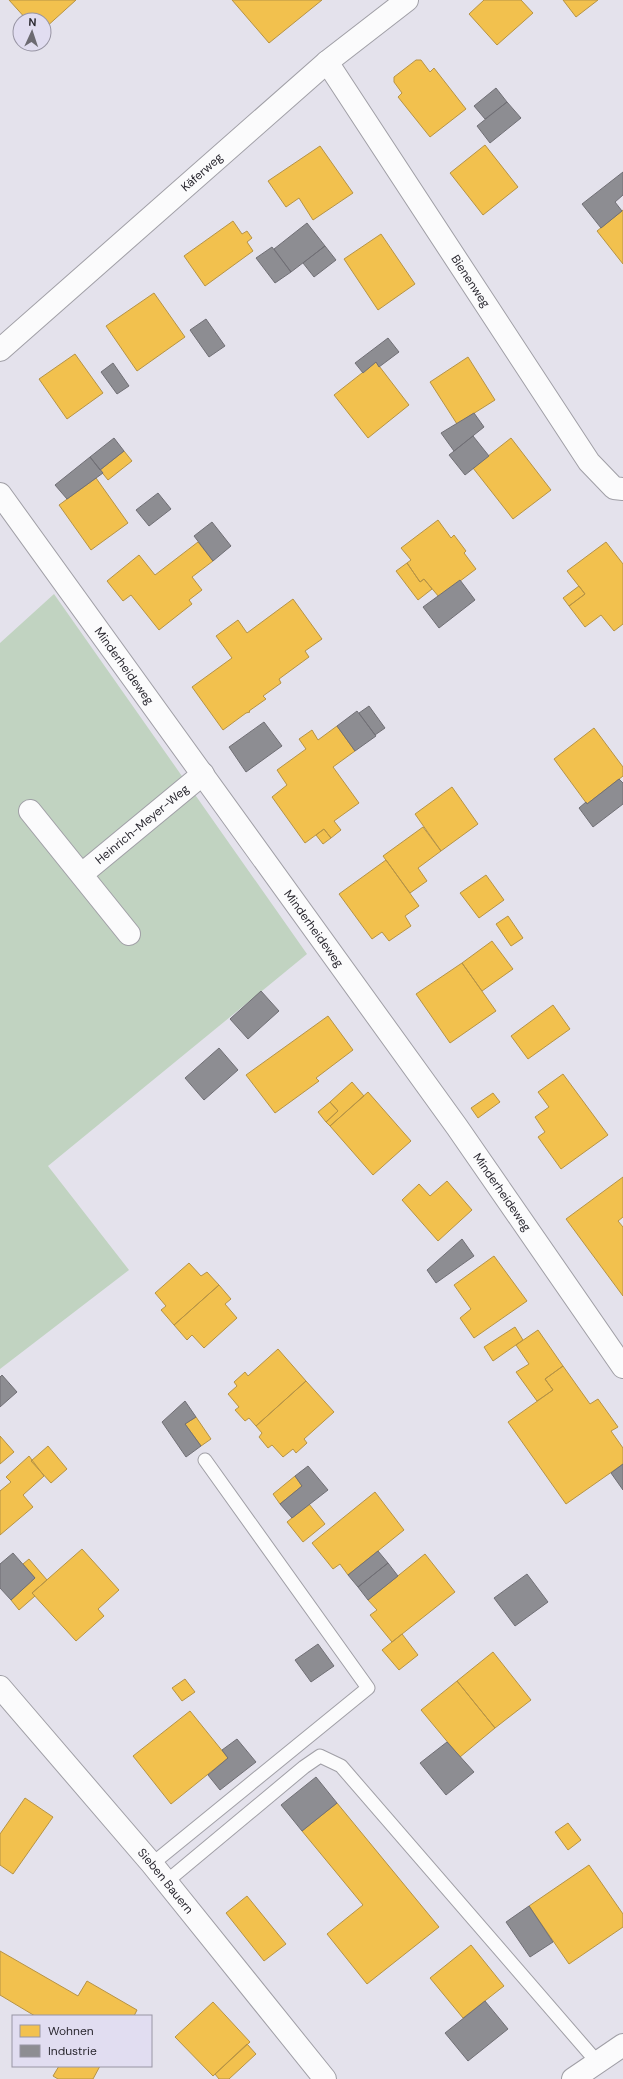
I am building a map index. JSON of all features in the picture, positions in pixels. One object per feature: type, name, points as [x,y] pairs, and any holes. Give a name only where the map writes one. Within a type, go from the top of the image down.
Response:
[{"type":"street","name":"Käferweg","points":[[0,350],[327,62],[407,0]]},
{"type":"street","name":"Bienenweg","points":[[327,62],[589,462],[614,488],[623,489]]},
{"type":"street","name":"Minderheideweg","points":[[0,494],[457,1127],[623,1366]]},
{"type":"street","name":"Heinrich-Meyer-Weg","points":[[82,874],[203,774]]},
{"type":"street","points":[[30,811],[129,934]]},
{"type":"street","name":"Sieben Bauern","points":[[0,1687],[152,1864],[325,2079]]},
{"type":"street","points":[[573,2079],[623,2045]]},
{"type":"lane","points":[[152,1864],[368,1688],[205,1460]]},
{"type":"lane","points":[[166,1882],[304,1767],[320,1756],[342,1766],[598,2063]]},
{"type":"green space","points":[[54,594],[307,954],[48,1166],[129,1270],[0,1369],[0,643]]},
{"type":"building: Wohnen","points":[[9,0],[76,0],[52,22],[52,12],[20,12]]},
{"type":"building: Wohnen","points":[[232,0],[322,0],[269,43]]},
{"type":"building: Wohnen","points":[[484,0],[521,0],[533,13],[497,45],[469,14]]},
{"type":"building: Wohnen","points":[[563,0],[598,0],[576,17]]},
{"type":"building: Wohnen","points":[[416,60],[421,60],[430,72],[434,68],[466,109],[430,137],[398,97],[402,93],[394,82],[394,77]]},
{"type":"building: Wohnen","points":[[485,145],[518,187],[483,215],[450,173]]},
{"type":"building: Wohnen","points":[[320,146],[353,193],[313,220],[299,198],[286,207],[268,181]]},
{"type":"building: Wohnen","points":[[623,210],[623,264],[597,231]]},
{"type":"building: Wohnen","points":[[233,221],[242,234],[247,231],[252,238],[247,242],[253,251],[205,286],[184,256]]},
{"type":"building: Wohnen","points":[[381,234],[415,284],[378,310],[344,259]]},
{"type":"building: Wohnen","points":[[154,293],[185,337],[137,371],[106,326]]},
{"type":"building: Wohnen","points":[[75,354],[103,393],[67,419],[39,379]]},
{"type":"building: Wohnen","points":[[468,357],[495,400],[457,424],[430,382]]},
{"type":"building: Wohnen","points":[[376,362],[409,405],[368,438],[334,395]]},
{"type":"building: Wohnen","points":[[511,438],[551,490],[513,519],[473,468]]},
{"type":"building: Wohnen","points":[[124,451],[132,461],[108,480],[100,470]]},
{"type":"building: Wohnen","points":[[96,478],[128,523],[91,550],[59,505]]},
{"type":"building: Wohnen","points":[[438,520],[451,538],[454,535],[466,551],[464,553],[476,569],[439,597],[424,579],[420,582],[407,563],[411,560],[401,548]]},
{"type":"building: Wohnen","points":[[198,542],[213,561],[192,577],[202,590],[189,600],[192,604],[159,630],[131,595],[123,601],[107,581],[139,555],[155,575]]},
{"type":"building: Wohnen","points":[[606,542],[623,564],[623,624],[614,631],[601,615],[585,627],[569,606],[585,594],[567,571]]},
{"type":"building: Wohnen","points":[[407,563],[420,582],[424,579],[432,589],[418,600],[396,571]]},
{"type":"building: Wohnen","points":[[579,586],[585,594],[569,606],[563,598]]},
{"type":"building: Wohnen","points":[[293,599],[322,639],[305,651],[309,657],[279,679],[281,683],[263,696],[266,699],[223,730],[192,687],[232,658],[216,636],[238,620],[247,633]]},
{"type":"building: Wohnen","points":[[337,726],[355,751],[333,767],[359,803],[334,821],[341,830],[331,838],[324,829],[305,843],[272,797],[287,785],[277,770],[306,749],[299,739],[312,730],[318,740]]},
{"type":"building: Wohnen","points":[[594,728],[623,767],[623,776],[587,804],[554,759]]},
{"type":"building: Wohnen","points":[[452,787],[478,824],[441,851],[415,814]]},
{"type":"building: Wohnen","points":[[423,827],[441,851],[418,868],[427,881],[410,893],[383,856]]},
{"type":"building: Wohnen","points":[[324,829],[331,838],[323,844],[316,835]]},
{"type":"building: Wohnen","points":[[386,860],[419,906],[405,916],[411,926],[389,941],[382,932],[372,939],[339,894]]},
{"type":"building: Wohnen","points":[[486,875],[504,900],[479,918],[460,893]]},
{"type":"building: Wohnen","points":[[508,916],[523,938],[511,946],[496,924]]},
{"type":"building: Wohnen","points":[[492,941],[513,969],[482,991],[462,963]]},
{"type":"building: Wohnen","points":[[462,963],[496,1011],[450,1043],[416,994]]},
{"type":"building: Wohnen","points":[[553,1005],[570,1029],[528,1059],[511,1036]]},
{"type":"building: Wohnen","points":[[328,1016],[353,1050],[316,1078],[319,1081],[275,1113],[246,1075]]},
{"type":"building: Wohnen","points":[[563,1074],[608,1135],[561,1169],[538,1137],[545,1132],[535,1117],[549,1107],[538,1092]]},
{"type":"building: Wohnen","points":[[352,1082],[364,1096],[330,1126],[326,1122],[338,1111],[330,1102]]},
{"type":"building: Wohnen","points":[[368,1092],[411,1141],[373,1175],[330,1126]]},
{"type":"building: Wohnen","points":[[493,1093],[500,1102],[478,1118],[471,1108]]},
{"type":"building: Wohnen","points":[[330,1102],[338,1111],[326,1122],[318,1112]]},
{"type":"building: Wohnen","points":[[623,1177],[623,1217],[618,1221],[623,1227],[623,1296],[566,1219]]},
{"type":"building: Wohnen","points":[[447,1181],[472,1210],[438,1241],[402,1200],[419,1184],[430,1196]]},
{"type":"building: Wohnen","points":[[494,1256],[527,1301],[474,1338],[460,1318],[471,1309],[454,1285]]},
{"type":"building: Wohnen","points":[[189,1263],[201,1276],[207,1272],[219,1285],[174,1325],[161,1310],[166,1306],[155,1293]]},
{"type":"building: Wohnen","points":[[219,1285],[231,1299],[225,1304],[237,1318],[204,1348],[192,1335],[187,1340],[174,1325]]},
{"type":"building: Wohnen","points":[[515,1327],[523,1340],[493,1361],[484,1347]]},
{"type":"building: Wohnen","points":[[538,1330],[563,1366],[545,1379],[553,1390],[537,1401],[516,1372],[529,1364],[516,1345]]},
{"type":"building: Wohnen","points":[[278,1349],[306,1381],[256,1426],[249,1418],[245,1421],[235,1410],[239,1407],[228,1394],[237,1386],[234,1382],[245,1372],[248,1376]]},
{"type":"building: Wohnen","points":[[563,1366],[590,1404],[598,1399],[618,1427],[611,1431],[623,1448],[623,1464],[566,1504],[508,1422],[553,1390],[545,1379]]},
{"type":"building: Wohnen","points":[[306,1381],[334,1412],[304,1439],[307,1443],[296,1453],[293,1449],[283,1457],[272,1445],[268,1448],[259,1437],[262,1433],[256,1426]]},
{"type":"building: Wohnen","points":[[196,1417],[211,1439],[201,1446],[185,1424]]},
{"type":"building: Wohnen","points":[[0,1436],[14,1452],[0,1464]]},
{"type":"building: Wohnen","points":[[48,1446],[67,1469],[51,1483],[31,1461]]},
{"type":"building: Wohnen","points":[[29,1456],[44,1476],[23,1495],[33,1507],[0,1535],[0,1491],[11,1482],[6,1477]]},
{"type":"building: Wohnen","points":[[295,1476],[302,1486],[280,1504],[273,1494]]},
{"type":"building: Wohnen","points":[[375,1492],[404,1530],[348,1575],[340,1564],[333,1569],[312,1543]]},
{"type":"building: Wohnen","points":[[309,1504],[325,1524],[303,1542],[287,1522]]},
{"type":"building: Wohnen","points":[[82,1549],[119,1590],[98,1609],[104,1616],[76,1641],[32,1593]]},
{"type":"building: Wohnen","points":[[425,1554],[455,1592],[392,1642],[370,1615],[377,1610],[368,1600]]},
{"type":"building: Wohnen","points":[[29,1559],[47,1580],[32,1593],[35,1596],[19,1610],[11,1600],[35,1578],[23,1564]]},
{"type":"building: Wohnen","points":[[402,1634],[418,1655],[399,1670],[382,1650]]},
{"type":"building: Wohnen","points":[[493,1652],[531,1700],[495,1728],[457,1681]]},
{"type":"building: Wohnen","points":[[185,1679],[195,1692],[182,1701],[172,1688]]},
{"type":"building: Wohnen","points":[[457,1681],[495,1728],[460,1757],[421,1710]]},
{"type":"building: Wohnen","points":[[190,1711],[228,1758],[171,1804],[133,1756]]},
{"type":"building: Wohnen","points":[[25,1798],[53,1817],[13,1874],[0,1865],[0,1834]]},
{"type":"building: Wohnen","points":[[337,1803],[439,1927],[367,1984],[327,1934],[363,1905],[302,1831]]},
{"type":"building: Wohnen","points":[[568,1823],[581,1840],[568,1850],[555,1832]]},
{"type":"building: Wohnen","points":[[589,1865],[623,1914],[623,1927],[569,1964],[529,1906]]},
{"type":"building: Wohnen","points":[[247,1896],[286,1944],[264,1961],[226,1913]]},
{"type":"building: Wohnen","points":[[471,1945],[504,1986],[463,2018],[430,1978]]},
{"type":"building: Wohnen","points":[[0,1951],[78,1996],[87,1981],[137,2010],[134,2015],[33,2015],[0,1995]]},
{"type":"building: Wohnen","points":[[213,2002],[250,2042],[213,2076],[175,2037]]},
{"type":"building: Wohnen","points":[[247,2044],[256,2054],[229,2079],[219,2079],[215,2074]]},
{"type":"building: Wohnen","points":[[58,2067],[99,2067],[93,2079],[58,2079],[53,2076]]},
{"type":"building: Industrie","points":[[496,88],[507,102],[485,119],[474,106]]},
{"type":"building: Industrie","points":[[507,102],[521,118],[490,143],[477,126]]},
{"type":"building: Industrie","points":[[623,172],[623,195],[615,202],[622,211],[601,228],[582,204]]},
{"type":"building: Industrie","points":[[307,223],[325,246],[291,272],[274,249]]},
{"type":"building: Industrie","points":[[325,246],[336,260],[314,277],[303,263]]},
{"type":"building: Industrie","points":[[272,247],[291,272],[275,283],[256,258]]},
{"type":"building: Industrie","points":[[206,319],[225,346],[209,357],[190,330]]},
{"type":"building: Industrie","points":[[388,338],[399,352],[379,367],[376,362],[363,373],[355,363]]},
{"type":"building: Industrie","points":[[113,363],[129,386],[117,394],[101,372]]},
{"type":"building: Industrie","points":[[474,413],[484,427],[454,451],[441,433]]},
{"type":"building: Industrie","points":[[473,436],[489,456],[465,475],[449,455]]},
{"type":"building: Industrie","points":[[114,438],[124,451],[100,470],[90,457]]},
{"type":"building: Industrie","points":[[90,457],[103,473],[67,499],[55,485]]},
{"type":"building: Industrie","points":[[158,493],[171,509],[149,526],[136,510]]},
{"type":"building: Industrie","points":[[212,522],[231,546],[213,561],[194,536]]},
{"type":"building: Industrie","points":[[460,580],[475,600],[439,628],[423,607]]},
{"type":"building: Industrie","points":[[369,706],[385,728],[375,735],[359,713]]},
{"type":"building: Industrie","points":[[357,711],[376,736],[355,751],[337,726]]},
{"type":"building: Industrie","points":[[264,722],[282,746],[246,772],[229,747]]},
{"type":"building: Industrie","points":[[619,779],[623,783],[623,804],[593,827],[579,808],[586,802],[587,804]]},
{"type":"building: Industrie","points":[[261,991],[279,1011],[248,1039],[230,1019]]},
{"type":"building: Industrie","points":[[219,1048],[238,1070],[204,1100],[185,1078]]},
{"type":"building: Industrie","points":[[462,1239],[474,1256],[436,1283],[427,1270]]},
{"type":"building: Industrie","points":[[2,1375],[17,1392],[0,1407],[0,1377]]},
{"type":"building: Industrie","points":[[185,1401],[196,1417],[185,1424],[201,1446],[186,1457],[162,1422]]},
{"type":"building: Industrie","points":[[623,1464],[623,1490],[611,1473]]},
{"type":"building: Industrie","points":[[308,1466],[328,1490],[292,1518],[280,1504],[302,1486],[295,1476]]},
{"type":"building: Industrie","points":[[378,1551],[388,1563],[358,1587],[348,1575]]},
{"type":"building: Industrie","points":[[13,1553],[35,1578],[11,1600],[0,1588],[0,1564]]},
{"type":"building: Industrie","points":[[388,1563],[398,1576],[368,1600],[358,1587]]},
{"type":"building: Industrie","points":[[527,1574],[548,1602],[515,1626],[494,1598]]},
{"type":"building: Industrie","points":[[318,1644],[334,1666],[311,1682],[295,1660]]},
{"type":"building: Industrie","points":[[237,1739],[256,1762],[220,1790],[208,1775],[228,1758],[222,1750]]},
{"type":"building: Industrie","points":[[447,1742],[474,1772],[446,1795],[420,1763]]},
{"type":"building: Industrie","points":[[316,1777],[337,1803],[302,1831],[281,1805]]},
{"type":"building: Industrie","points":[[529,1906],[553,1942],[530,1957],[506,1922]]},
{"type":"building: Industrie","points":[[485,2001],[508,2029],[468,2061],[445,2033]]}]
